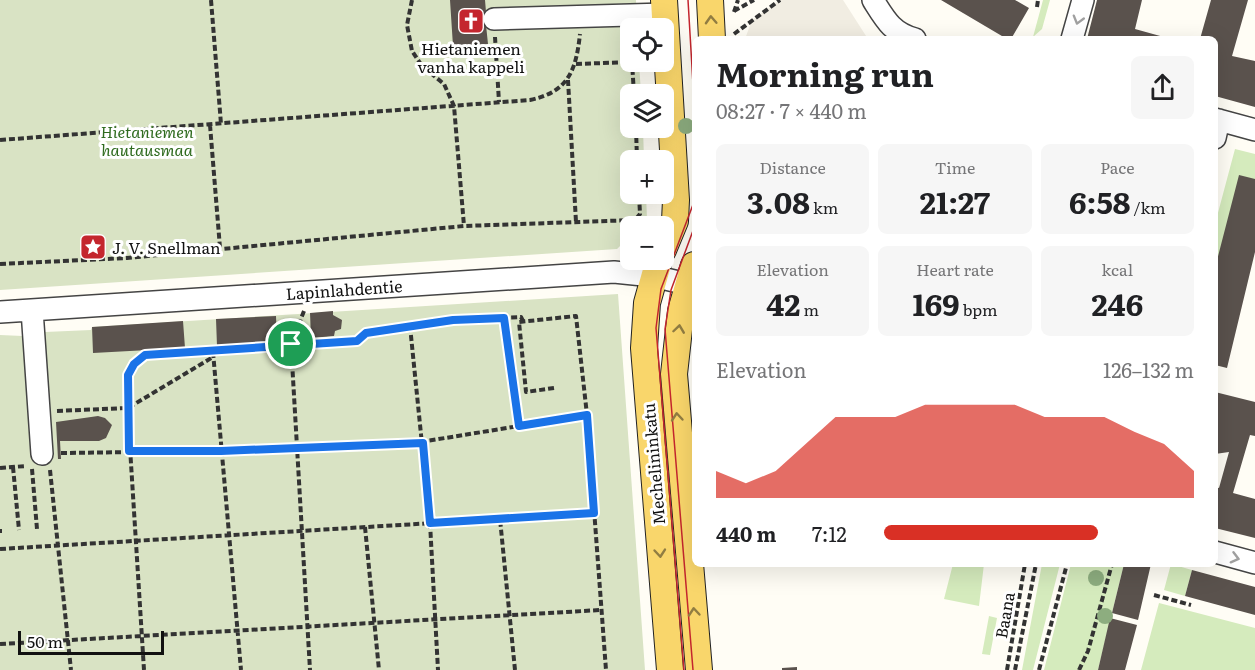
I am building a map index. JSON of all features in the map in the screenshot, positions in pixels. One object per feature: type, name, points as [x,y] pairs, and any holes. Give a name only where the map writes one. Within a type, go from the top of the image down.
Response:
[{"type":"main road","points":[[710,0],[723,36]]},
{"type":"main road","points":[[664,7],[676,200],[674,223]]},
{"type":"main road","name":"Mechelininkatu","points":[[655,270],[647,303],[644,348],[670,670]]},
{"type":"main road","name":"Mechelininkatu","points":[[691,275],[678,334],[674,374],[699,670]]},
{"type":"street","points":[[873,0],[888,25],[904,36]]},
{"type":"street","points":[[1073,36],[1083,0]]},
{"type":"street","points":[[494,19],[580,16],[664,7]]},
{"type":"street","points":[[1218,126],[1255,130]]},
{"type":"street","name":"Lapinlahdentie","points":[[0,312],[635,270]]},
{"type":"street","name":"Lapinlahdentie","points":[[666,270],[691,275]]},
{"type":"street","points":[[32,310],[39,412],[45,457]]},
{"type":"street","points":[[1218,553],[1255,563]]},
{"type":"path","points":[[211,0],[221,124]]},
{"type":"path","points":[[412,0],[407,25],[412,51],[422,66],[444,84],[454,106],[464,226]]},
{"type":"path","points":[[734,11],[754,0]]},
{"type":"path","points":[[725,36],[780,0]]},
{"type":"path","points":[[1038,0],[1038,7]]},
{"type":"path","points":[[0,140],[454,106],[544,97],[558,90],[568,79],[576,64],[581,30],[580,16]]},
{"type":"path","points":[[494,19],[499,102]]},
{"type":"path","points":[[576,64],[632,62],[633,84]]},
{"type":"path","points":[[568,79],[576,222]]},
{"type":"path","points":[[210,125],[220,248]]},
{"type":"path","points":[[0,264],[127,258],[464,226],[635,220],[640,214],[640,204]]},
{"type":"path","points":[[302,292],[304,314],[291,344],[295,449],[310,670]]},
{"type":"path","points":[[554,388],[526,392],[519,322],[576,316],[587,415],[606,670]]},
{"type":"path","points":[[144,670],[129,451],[128,375],[134,364],[145,355],[213,355],[291,344],[357,341],[366,333],[453,320],[521,317],[523,321]]},
{"type":"path","points":[[504,318],[519,426]]},
{"type":"path","points":[[410,326],[430,523],[438,670]]},
{"type":"path","points":[[39,412],[128,408],[213,355]]},
{"type":"path","points":[[213,355],[241,670]]},
{"type":"path","points":[[45,457],[129,451],[295,449],[423,443],[587,415]]},
{"type":"path","points":[[37,529],[45,457]]},
{"type":"path","points":[[45,457],[49,464],[71,670]]},
{"type":"path","points":[[13,466],[19,530]]},
{"type":"path","points":[[0,549],[594,513]]},
{"type":"path","points":[[500,519],[515,670]]},
{"type":"path","points":[[365,527],[379,670]]},
{"type":"path","name":"Baana","points":[[1006,670],[1024,567]]},
{"type":"path","points":[[1015,670],[1035,567]]},
{"type":"path","points":[[1039,670],[1066,567]]},
{"type":"path","points":[[1079,670],[1088,651],[1111,567]]},
{"type":"path","points":[[1154,595],[1191,605]]},
{"type":"path","points":[[0,644],[142,634],[602,610]]},
{"type":"green space","name":"Hietaniemen hautausmaa","points":[[0,0],[636,0],[637,18],[620,18],[620,72],[640,72],[640,84],[620,84],[620,138],[643,138],[644,150],[620,150],[620,204],[646,204],[647,216],[620,216],[620,246],[617,249],[0,290]]},
{"type":"green space","points":[[1043,0],[1050,0],[1042,29],[1033,36]]},
{"type":"green space","points":[[1235,149],[1255,154],[1255,179],[1218,261],[1218,213]]},
{"type":"green space","points":[[618,294],[645,670],[0,670],[0,335],[45,337],[45,332],[91,330],[92,327]]},
{"type":"green space","points":[[952,567],[984,567],[979,606],[944,599]]},
{"type":"green space","points":[[1041,567],[1059,567],[1033,670],[1022,670]]},
{"type":"green space","points":[[1070,567],[1123,567],[1098,670],[1044,670]]},
{"type":"green space","points":[[1170,567],[1192,570],[1185,596],[1164,590]]},
{"type":"green space","points":[[1159,603],[1255,628],[1255,670],[1141,670]]},
{"type":"green space","points":[[989,616],[997,618],[990,655],[982,654]]},
{"type":"shaded area","points":[[780,0],[843,0],[866,36],[746,36],[752,20]]},
{"type":"building","name":"Hietaniemen vanha kappeli","points":[[450,0],[485,0],[486,12],[490,11],[486,25],[488,44],[453,46]]},
{"type":"building","points":[[941,0],[1015,0],[1029,8],[1013,36],[1002,36]]},
{"type":"building","points":[[1097,0],[1142,0],[1135,29],[1160,36],[1088,36]]},
{"type":"building","points":[[1211,0],[1248,0],[1232,56],[1255,61],[1255,107],[1218,97],[1218,36],[1201,36]]},
{"type":"building","points":[[1239,175],[1255,179],[1255,252],[1227,368],[1218,366],[1218,256]]},
{"type":"building","points":[[333,311],[333,315],[342,320],[341,329],[335,331],[334,336],[311,338],[310,313]]},
{"type":"building","points":[[276,316],[277,342],[217,346],[216,319]]},
{"type":"building","points":[[183,321],[185,348],[93,353],[92,327]]},
{"type":"building","points":[[1218,393],[1255,402],[1255,436],[1250,435],[1233,493],[1255,499],[1255,538],[1218,529],[1218,488],[1229,452],[1218,454]]},
{"type":"building","points":[[98,416],[105,418],[112,425],[106,438],[99,441],[60,441],[61,459],[58,459],[56,422]]},
{"type":"building","points":[[1123,567],[1150,567],[1138,620],[1112,613]]},
{"type":"building","points":[[1192,570],[1255,587],[1255,615],[1185,596]]},
{"type":"building","points":[[1110,618],[1137,625],[1125,670],[1098,670]]},
{"type":"building","points":[[797,667],[797,670],[782,670],[782,668]]},
{"type":"tram line","points":[[688,0],[692,67]]},
{"type":"tram line","points":[[684,670],[656,328],[661,289],[692,207]]},
{"type":"tram line","points":[[692,233],[671,290],[665,329],[693,670]]},
{"type":"place","name":"Hietaniemen vanha kappeli","points":[[471,21]]},
{"type":"place","name":"J. V. Snellman","points":[[93,247]]},
{"type":"route","points":[[504,318],[519,426],[587,415],[594,513],[430,523],[423,443],[295,449],[129,451],[126,384],[134,364],[145,355],[213,352],[291,344],[357,341],[366,333],[453,320],[504,318]]}]
